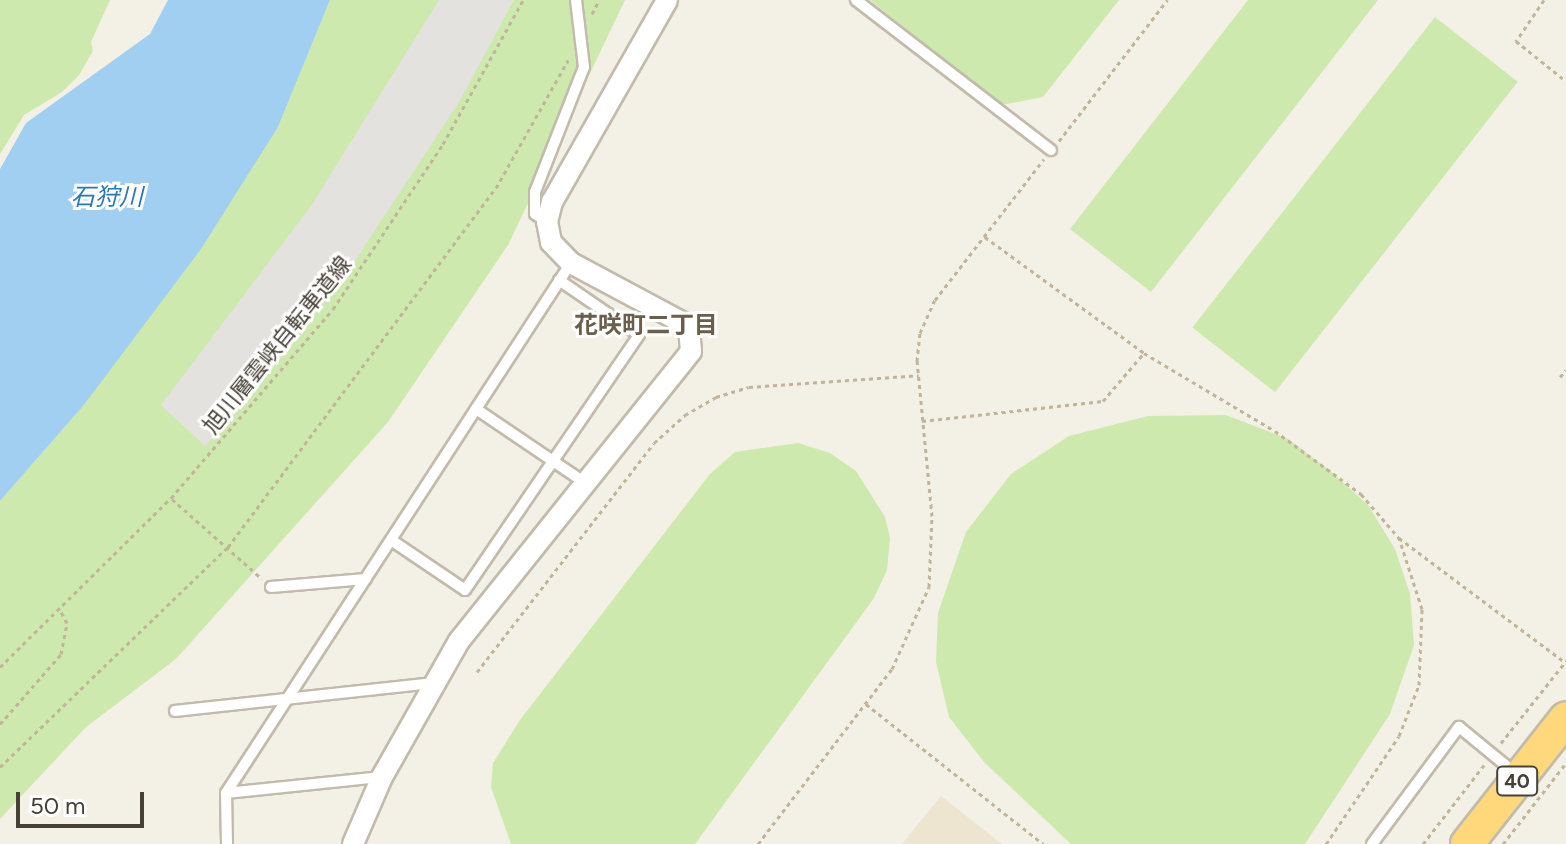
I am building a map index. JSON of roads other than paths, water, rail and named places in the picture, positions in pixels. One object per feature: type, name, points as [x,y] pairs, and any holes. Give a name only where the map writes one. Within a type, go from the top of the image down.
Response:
[{"type":"highway","name":"40","points":[[1467,844],[1566,718]]},
{"type":"street","points":[[353,844],[382,777],[431,683],[584,482],[691,351],[693,336],[689,326],[565,271],[551,242],[547,222],[552,202],[609,109],[667,0]]},
{"type":"lane","points":[[547,222],[535,214],[535,192],[582,74],[581,37],[574,16],[576,0]]},
{"type":"lane","points":[[856,0],[1051,150]]},
{"type":"lane","points":[[227,844],[226,793],[565,271],[639,335],[465,590],[391,540]]},
{"type":"lane","points":[[476,409],[584,482]]},
{"type":"lane","points":[[271,587],[366,579]]},
{"type":"lane","points":[[175,711],[431,683]]},
{"type":"lane","points":[[1372,844],[1459,727],[1520,777]]},
{"type":"lane","points":[[226,793],[382,777]]},
{"type":"water","name":"石狩川","points":[[168,0],[330,0],[278,127],[201,249],[83,406],[0,501],[0,169],[26,123],[150,34]]},
{"type":"district","name":"花咲町二丁目","points":[[646,325]]}]
